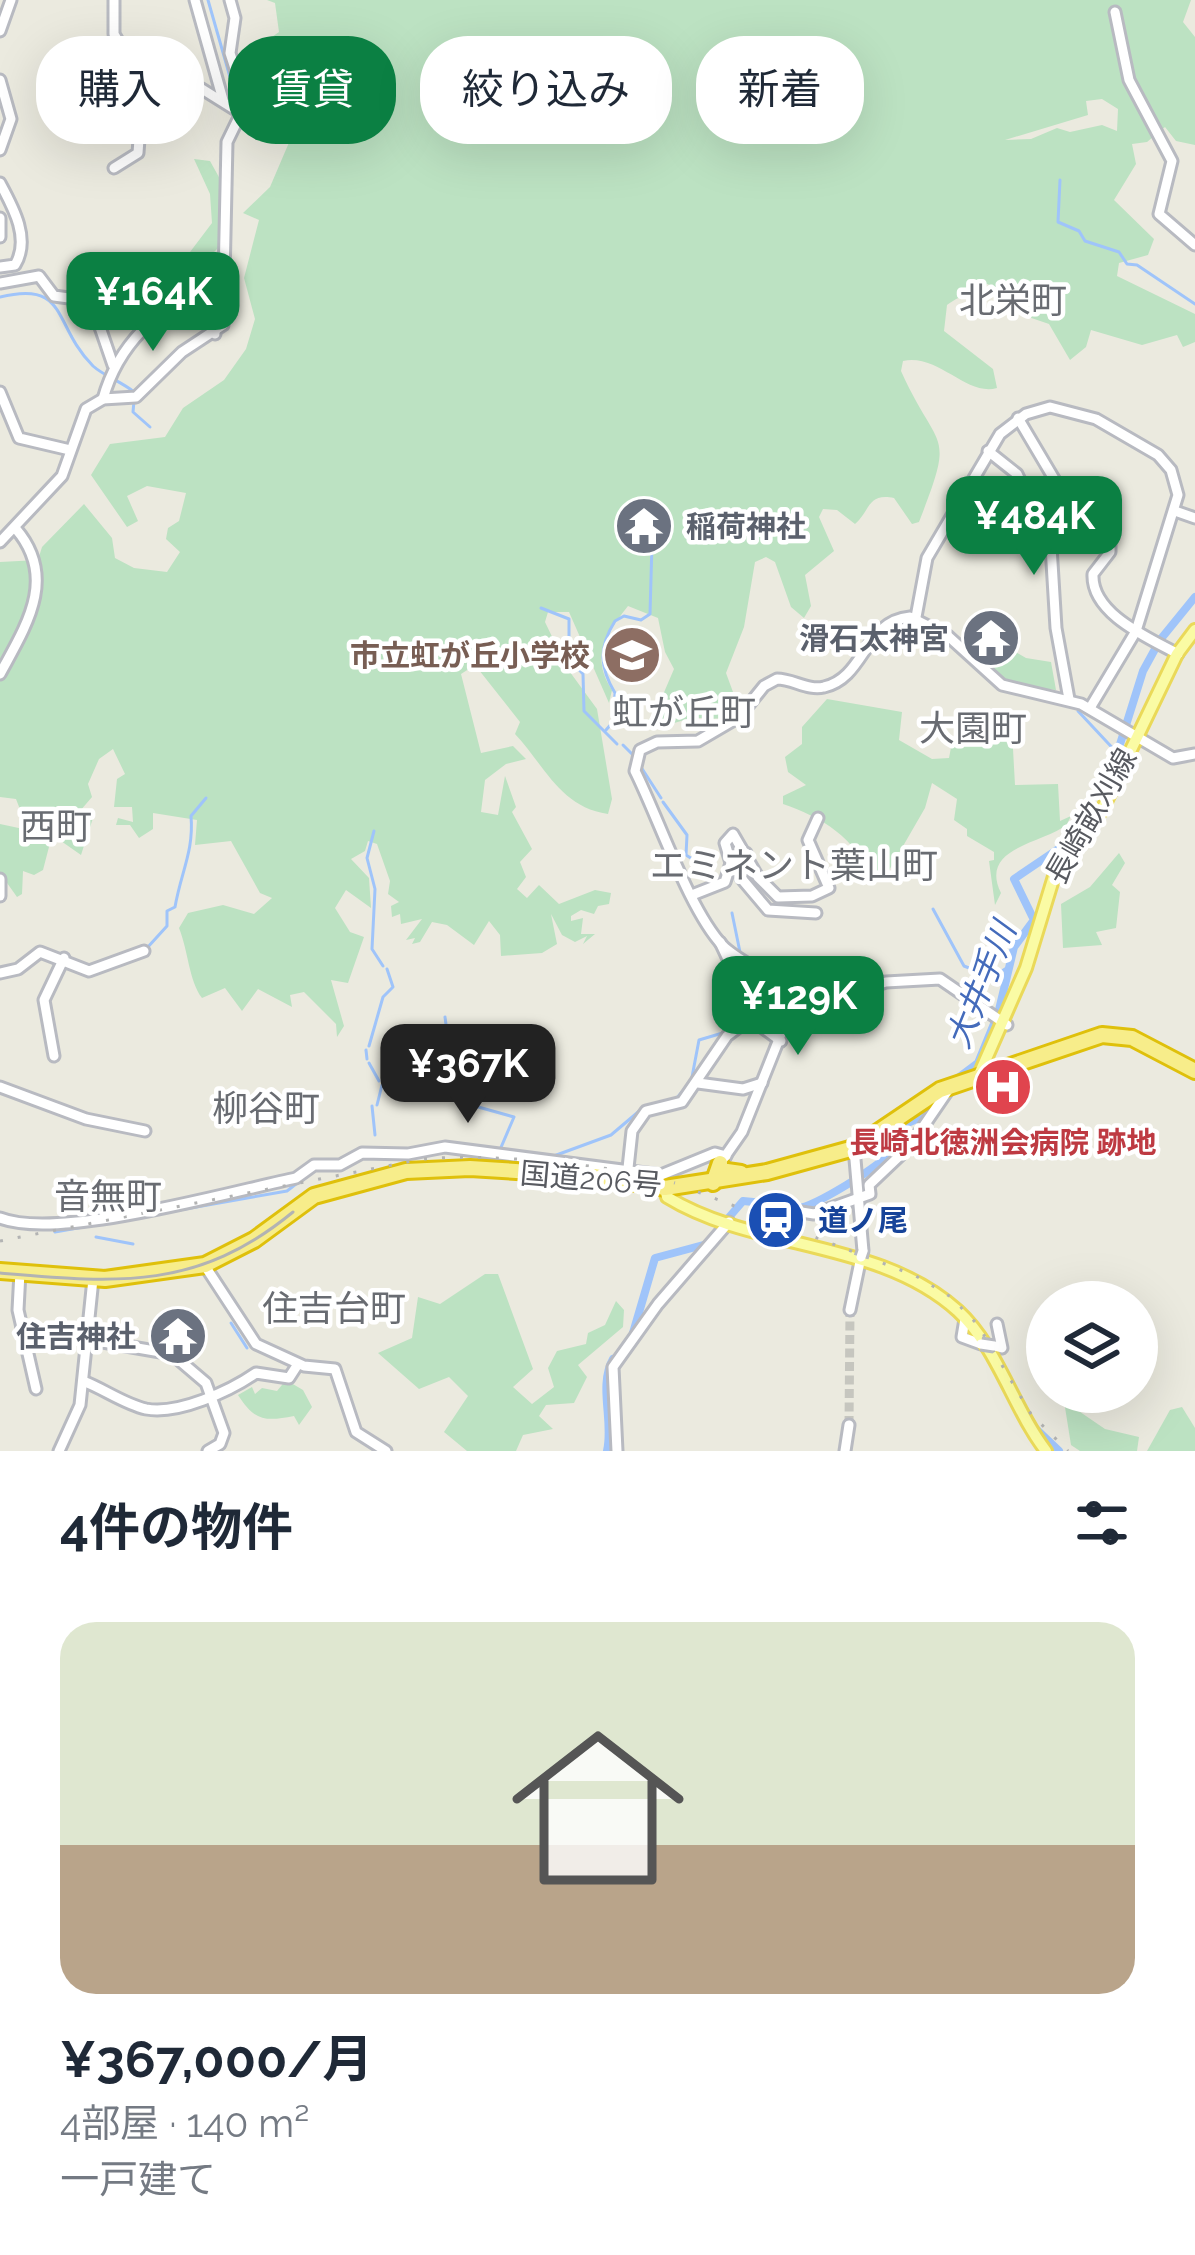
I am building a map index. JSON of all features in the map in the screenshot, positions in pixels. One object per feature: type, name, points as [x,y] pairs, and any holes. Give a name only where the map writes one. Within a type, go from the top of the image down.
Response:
[{"type":"highway","name":"国道206号","points":[[93,1281],[205,1265],[254,1240],[298,1207],[350,1182],[442,1167],[594,1177],[669,1188],[720,1173],[747,1175],[854,1148],[947,1088],[1102,1034],[1132,1038],[1195,1072]]},
{"type":"highway","name":"国道206号","points":[[0,1273],[147,1281],[207,1269],[263,1239],[298,1207]]},
{"type":"main road","name":"長崎畝刈線","points":[[980,1076],[1032,952],[1052,881],[1098,816],[1133,733],[1195,632]]},
{"type":"main road","points":[[669,1188],[676,1202],[861,1256],[922,1286],[965,1318],[1043,1450]]},
{"type":"street","points":[[0,31],[11,0]]},
{"type":"street","points":[[115,0],[115,36]]},
{"type":"street","points":[[196,0],[223,100]]},
{"type":"street","points":[[230,0],[235,18],[232,36]]},
{"type":"street","points":[[1115,12],[1129,80],[1172,161],[1159,214],[1195,245]]},
{"type":"street","points":[[0,80],[11,119],[0,150]]},
{"type":"street","points":[[204,89],[228,104]]},
{"type":"street","points":[[0,542],[16,529],[42,491],[62,476],[81,414],[104,399],[134,398],[182,352],[215,334],[226,310],[228,138]]},
{"type":"street","points":[[114,168],[138,153],[139,144]]},
{"type":"street","points":[[0,183],[17,218],[22,252],[15,265],[0,267]]},
{"type":"street","points":[[0,218],[0,237]]},
{"type":"street","points":[[0,283],[39,276],[54,296],[91,301],[112,365]]},
{"type":"street","points":[[104,399],[112,365],[156,316],[212,294],[215,334]]},
{"type":"street","points":[[94,309],[156,316]]},
{"type":"street","points":[[2,399],[23,441],[70,450]]},
{"type":"street","points":[[916,617],[927,558],[988,451],[1018,418],[1064,408],[1153,452],[1174,476],[1175,511],[1136,631],[1090,708]]},
{"type":"street","points":[[1018,418],[1082,524],[1111,541],[1110,552],[1093,574],[1093,588],[1136,631],[1178,654]]},
{"type":"street","points":[[988,451],[1017,474],[1051,546],[1055,628],[1069,699]]},
{"type":"street","points":[[1175,511],[1195,518]]},
{"type":"street","points":[[0,674],[37,598],[33,558],[16,529]]},
{"type":"street","points":[[781,1041],[759,1025],[692,895],[635,771],[637,754],[653,743],[698,741],[739,718],[764,686],[777,679],[829,686],[852,669],[882,626],[916,617],[948,636],[1002,686],[1069,699],[1173,758],[1195,754]]},
{"type":"street","points":[[692,895],[729,876],[729,837],[736,835],[758,877],[778,897],[812,896],[829,888],[808,840],[818,818]]},
{"type":"street","points":[[746,853],[740,877],[769,910],[816,913]]},
{"type":"street","points":[[0,879],[0,896]]},
{"type":"street","points":[[720,942],[788,992],[793,1011],[720,1173]]},
{"type":"street","points":[[0,973],[18,969],[40,952],[89,970],[144,951]]},
{"type":"street","points":[[54,1056],[44,1000],[64,958]]},
{"type":"street","points":[[793,1011],[886,982],[931,978],[953,983],[1000,1022]]},
{"type":"street","points":[[628,1168],[632,1131],[646,1111],[682,1102],[728,1036],[756,1015]]},
{"type":"street","points":[[698,1083],[746,1089],[762,1083]]},
{"type":"street","points":[[0,1087],[81,1117],[145,1131]]},
{"type":"street","points":[[770,1208],[807,1214],[870,1194],[879,1174],[910,1146],[947,1088]]},
{"type":"street","points":[[0,1218],[28,1225],[103,1216],[296,1178],[314,1165],[337,1166],[362,1153],[452,1147],[667,1175],[716,1153],[720,1173]]},
{"type":"street","points":[[850,1310],[861,1256],[860,1174],[854,1148]]},
{"type":"street","points":[[617,1451],[614,1367],[725,1220]]},
{"type":"street","points":[[207,1269],[253,1341],[298,1364],[335,1369],[356,1432],[386,1451]]},
{"type":"street","points":[[20,1275],[22,1328],[36,1389]]},
{"type":"street","points":[[59,1451],[74,1424],[83,1381],[93,1281]]},
{"type":"street","points":[[965,1318],[962,1336],[1002,1348],[997,1324]]},
{"type":"street","points":[[22,1328],[172,1354],[200,1373],[211,1395],[224,1433],[220,1444],[208,1451]]},
{"type":"street","points":[[83,1381],[163,1411],[260,1372],[289,1378],[298,1364]]},
{"type":"street","points":[[845,1451],[849,1425]]},
{"type":"green space","points":[[267,0],[1191,0],[1183,22],[1195,37],[1195,145],[1176,141],[1165,127],[1147,142],[1132,144],[1136,164],[1114,200],[1154,239],[1148,255],[1119,263],[1117,276],[1195,314],[1195,342],[1183,347],[1177,335],[1142,345],[1091,330],[1086,347],[1070,360],[1049,324],[1014,312],[988,284],[947,305],[944,331],[993,369],[997,388],[975,386],[928,363],[903,361],[901,371],[933,431],[940,455],[919,522],[912,524],[894,498],[874,500],[855,524],[837,510],[823,509],[819,517],[834,551],[805,575],[811,606],[804,618],[791,607],[775,562],[766,557],[755,562],[744,627],[726,673],[733,692],[748,696],[722,718],[691,719],[644,730],[645,722],[664,710],[662,697],[674,669],[658,618],[628,606],[607,636],[602,666],[612,690],[609,703],[569,612],[548,612],[545,622],[567,668],[597,709],[612,799],[608,814],[577,803],[555,783],[515,734],[520,722],[475,665],[461,674],[481,753],[513,746],[526,759],[506,764],[485,780],[481,812],[498,815],[505,776],[516,807],[512,812],[532,849],[520,862],[526,877],[517,889],[527,898],[539,885],[559,904],[595,890],[611,893],[609,904],[598,906],[594,914],[581,910],[571,916],[571,921],[583,918],[581,934],[595,934],[583,944],[587,936],[575,942],[562,935],[551,914],[557,944],[542,953],[501,956],[500,935],[489,921],[474,945],[447,925],[432,922],[420,942],[412,944],[415,938],[406,940],[422,919],[401,924],[400,914],[392,917],[391,906],[399,902],[388,894],[390,881],[377,844],[368,841],[365,851],[351,859],[369,878],[371,908],[346,890],[335,908],[350,932],[364,937],[348,983],[331,980],[344,1026],[337,1037],[336,1024],[304,992],[290,995],[292,1007],[258,989],[242,1011],[225,988],[202,998],[179,928],[188,913],[223,905],[254,914],[272,898],[260,893],[231,841],[195,845],[197,820],[153,813],[153,829],[139,838],[130,825],[116,825],[118,818],[133,822],[132,807],[114,807],[117,779],[125,774],[113,749],[99,759],[88,784],[92,797],[80,811],[93,818],[81,855],[61,841],[50,843],[43,870],[34,875],[23,871],[22,894],[17,897],[0,873],[0,824],[28,830],[16,799],[0,797],[0,562],[38,560],[42,547],[84,504],[112,538],[115,558],[134,568],[167,572],[180,552],[166,539],[168,528],[179,521],[186,493],[147,486],[127,496],[138,521],[127,527],[91,475],[110,444],[165,437],[183,408],[224,380],[246,349],[255,319],[244,278],[259,220],[243,213],[270,187],[288,144],[396,144],[396,36],[273,36],[279,32],[275,3]],"holes":[[[1102,99],[1118,109],[1117,131],[1102,125],[1070,132],[1057,128],[1031,139],[1005,140],[1088,115],[1086,101]]]},
{"type":"green space","points":[[194,159],[210,161],[220,179],[221,245],[188,278],[150,288],[141,281],[146,265],[187,256],[212,223],[210,194]]},
{"type":"green space","points":[[991,638],[1026,658],[1051,662],[1056,690],[1006,686],[987,667],[983,645]]},
{"type":"green space","points":[[827,699],[902,712],[899,740],[932,759],[949,758],[952,742],[965,735],[969,723],[1012,731],[1015,785],[1058,784],[1060,821],[1071,816],[1067,824],[1006,856],[996,877],[1001,893],[995,905],[989,861],[994,860],[994,852],[967,836],[967,829],[954,820],[957,799],[932,783],[925,808],[884,879],[870,878],[847,840],[811,815],[783,804],[783,796],[806,785],[788,772],[785,757],[802,744],[802,727]]},
{"type":"green space","points":[[1119,853],[1125,863],[1112,885],[1120,892],[1116,928],[1096,932],[1102,945],[1063,948],[1061,904],[1090,887]]},
{"type":"green space","points":[[485,1274],[498,1274],[533,1369],[513,1387],[532,1404],[554,1387],[548,1368],[557,1351],[586,1344],[588,1333],[605,1325],[616,1301],[624,1310],[623,1327],[578,1365],[587,1377],[574,1403],[546,1405],[539,1416],[553,1429],[523,1435],[516,1451],[467,1451],[444,1432],[468,1396],[449,1377],[419,1389],[378,1353],[412,1338],[418,1297],[440,1304]]},
{"type":"green space","points":[[286,1380],[303,1390],[312,1407],[299,1425],[294,1416],[261,1417],[238,1395],[252,1387],[255,1394],[262,1388],[277,1391]]},
{"type":"green space","points":[[1182,1407],[1195,1428],[1195,1451],[1147,1451],[1170,1410]]},
{"type":"green space","points":[[1066,1413],[1082,1413],[1105,1429],[1139,1437],[1137,1451],[1080,1451],[1071,1445]]},
{"type":"waterway","points":[[208,0],[228,70]]},
{"type":"waterway","points":[[1060,180],[1058,222],[1079,231],[1085,241],[1119,252],[1127,264],[1137,265],[1195,304]]},
{"type":"waterway","points":[[0,297],[22,293],[49,301],[93,366],[134,392]]},
{"type":"waterway","points":[[134,401],[133,412],[150,427]]},
{"type":"waterway","points":[[606,730],[613,722],[615,693],[604,666],[606,640],[615,621],[624,616],[641,620],[650,614],[652,543]]},
{"type":"waterway","name":"大井手川","points":[[1106,789],[1143,671],[1160,640],[1195,597]]},
{"type":"waterway","points":[[541,608],[569,619],[569,659],[583,674],[584,711],[617,744]]},
{"type":"waterway","points":[[1078,711],[1120,756]]},
{"type":"waterway","points":[[623,745],[634,756]]},
{"type":"waterway","points":[[639,764],[661,798]]},
{"type":"waterway","points":[[147,948],[167,926],[167,911],[175,907],[189,851],[191,816],[206,798]]},
{"type":"waterway","points":[[663,802],[687,835],[686,855],[708,869]]},
{"type":"waterway","points":[[374,831],[367,858],[375,889],[372,949],[383,966]]},
{"type":"waterway","name":"大井手川","points":[[946,1087],[978,1063],[998,1014],[1014,947],[1034,920],[1014,879],[1076,837]]},
{"type":"waterway","points":[[933,909],[964,966],[992,977],[1010,966]]},
{"type":"waterway","points":[[732,913],[741,957]]},
{"type":"waterway","points":[[369,1046],[383,997],[393,987],[387,969]]},
{"type":"waterway","points":[[747,989],[749,970]]},
{"type":"waterway","points":[[692,1077],[699,1040],[726,1032],[739,994]]},
{"type":"waterway","points":[[445,1017],[447,1032]]},
{"type":"waterway","points":[[445,1036],[462,1062]]},
{"type":"waterway","points":[[366,1050],[367,1059]]},
{"type":"waterway","points":[[467,1060],[461,1084],[464,1103],[514,1117],[499,1152]]},
{"type":"waterway","points":[[369,1063],[379,1081]]},
{"type":"waterway","points":[[377,1105],[382,1085]]},
{"type":"waterway","points":[[675,1100],[688,1085]]},
{"type":"waterway","points":[[372,1106],[375,1135]]},
{"type":"waterway","points":[[551,1157],[611,1135],[644,1107]]},
{"type":"waterway","name":"大井手川","points":[[797,1208],[831,1194],[875,1166],[891,1152],[903,1125],[928,1114]]},
{"type":"waterway","points":[[55,1232],[287,1191],[296,1184]]},
{"type":"waterway","name":"大井手川","points":[[724,1223],[743,1201],[776,1204]]},
{"type":"waterway","points":[[30,1228],[52,1228]]},
{"type":"waterway","points":[[96,1237],[133,1244]]},
{"type":"waterway","name":"大井手川","points":[[633,1333],[655,1258],[707,1244]]},
{"type":"waterway","points":[[231,1323],[247,1348]]},
{"type":"waterway","name":"大井手川","points":[[607,1451],[607,1381],[613,1359]]},
{"type":"waterway","points":[[1037,1430],[1059,1451]]},
{"type":"tunnel","points":[[849,1425],[850,1310]]},
{"type":"tram line","points":[[0,1273],[119,1279],[189,1269],[258,1238],[293,1212]]},
{"type":"railway","points":[[0,1241],[423,1159],[550,1162],[675,1183]]},
{"type":"railway","points":[[698,1192],[916,1276],[951,1297],[978,1325],[1031,1414],[1068,1451]]},
{"type":"place","name":"稲荷神社","points":[[644,526]]},
{"type":"place","name":"滑石太神宮","points":[[991,638]]},
{"type":"place","name":"市立虹が丘小学校","points":[[632,655]]},
{"type":"place","name":"長崎北徳洲会病院 跡地","points":[[1003,1087]]},
{"type":"place","name":"道ノ尾","points":[[776,1220]]},
{"type":"place","name":"住吉神社","points":[[178,1336]]},
{"type":"district","name":"北栄町","points":[[1013,300]]},
{"type":"district","name":"虹が丘町","points":[[684,712]]},
{"type":"district","name":"大園町","points":[[973,728]]},
{"type":"district","name":"西町","points":[[56,826]]},
{"type":"district","name":"エミネント葉山町","points":[[794,865]]},
{"type":"district","name":"柳谷町","points":[[266,1108]]},
{"type":"district","name":"音無町","points":[[108,1196]]},
{"type":"district","name":"住吉台町","points":[[334,1308]]}]
